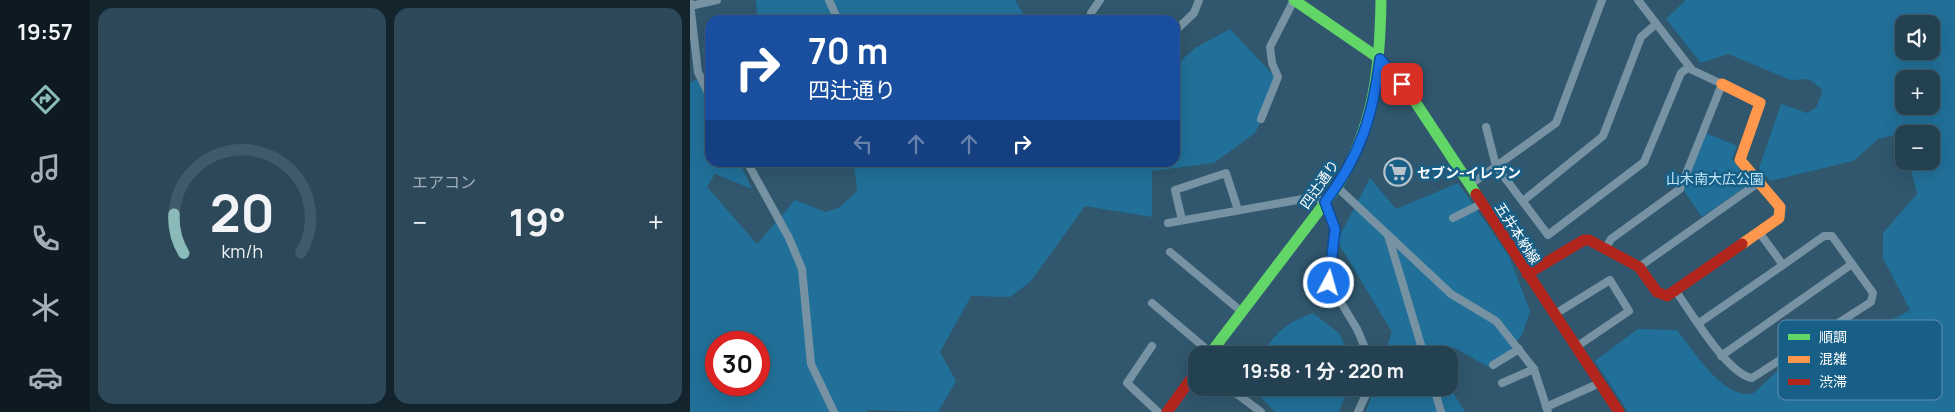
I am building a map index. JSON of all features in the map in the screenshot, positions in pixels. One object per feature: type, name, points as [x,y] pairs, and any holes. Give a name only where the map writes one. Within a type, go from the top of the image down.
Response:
[{"type":"street","points":[[705,85],[698,72],[690,4],[717,0]]},
{"type":"street","points":[[828,0],[836,15]]},
{"type":"street","points":[[1091,15],[1100,0]]},
{"type":"street","points":[[1180,27],[1194,14],[1199,0]]},
{"type":"street","points":[[1261,119],[1278,77],[1272,64],[1270,47],[1294,0]]},
{"type":"street","name":"五井本納線","points":[[1294,0],[1380,59],[1412,97],[1619,412]]},
{"type":"street","name":"四辻通り","points":[[1216,346],[1337,187],[1354,159],[1367,127],[1375,98],[1380,59],[1381,0]]},
{"type":"street","points":[[1470,186],[1556,123],[1602,0]]},
{"type":"street","points":[[1527,274],[1584,240],[1589,240],[1639,267],[1657,292],[1666,296],[1779,218],[1781,213],[1780,207],[1741,163],[1739,156],[1760,103],[1692,70],[1638,0]]},
{"type":"street","points":[[1522,201],[1602,136],[1641,37],[1656,24]]},
{"type":"street","points":[[1486,127],[1496,166],[1548,235],[1644,162],[1680,74],[1689,67]]},
{"type":"street","points":[[1605,249],[1610,239],[1680,189],[1722,84]]},
{"type":"street","points":[[750,167],[790,238],[802,269],[811,364],[834,412]]},
{"type":"street","points":[[1182,220],[1174,190],[1226,173],[1238,210]]},
{"type":"street","points":[[1639,267],[1758,183]]},
{"type":"street","points":[[1337,187],[1451,294],[1496,321],[1534,369],[1547,409],[1600,383]]},
{"type":"street","points":[[1168,223],[1314,197],[1325,202],[1335,229],[1329,283],[1357,329],[1364,346]]},
{"type":"street","points":[[1453,218],[1482,204]]},
{"type":"street","points":[[1759,232],[1783,265]]},
{"type":"street","points":[[1388,234],[1421,346]]},
{"type":"street","points":[[1699,323],[1829,234],[1873,293],[1871,302],[1843,320]]},
{"type":"street","points":[[1170,252],[1242,312]]},
{"type":"street","points":[[1721,356],[1852,264]]},
{"type":"street","points":[[1554,314],[1610,280],[1630,311],[1576,347]]},
{"type":"street","points":[[1675,290],[1721,356],[1746,377],[1752,378],[1778,361]]},
{"type":"street","points":[[1152,303],[1201,346]]},
{"type":"street","points":[[1152,346],[1127,384],[1158,412]]},
{"type":"street","points":[[1493,365],[1519,349]]},
{"type":"street","points":[[1502,383],[1534,369]]},
{"type":"street","points":[[1171,410],[1188,384]]},
{"type":"street","points":[[1240,396],[1261,412]]},
{"type":"street","points":[[1358,412],[1365,396]]},
{"type":"street","points":[[1436,396],[1441,412]]},
{"type":"green space","points":[[756,0],[1015,0],[1024,15],[756,15]]},
{"type":"green space","points":[[1686,0],[1955,0],[1955,412],[1628,412],[1595,361],[1638,329],[1677,330],[1701,361],[1721,382],[1732,390],[1743,394],[1754,393],[1778,370],[1778,400],[1942,400],[1942,320],[1892,320],[1910,310],[1883,258],[1883,233],[1917,194],[1911,170],[1940,170],[1940,125],[1895,125],[1895,135],[1878,139],[1853,161],[1770,181],[1759,168],[1781,104],[1807,113],[1816,108],[1823,90],[1809,79],[1791,80],[1728,54],[1701,63],[1666,19]]},
{"type":"green space","points":[[1230,29],[1274,76],[1271,101],[1255,133],[1214,163],[1152,171],[1152,217],[1085,206],[1031,281],[1010,297],[971,296],[940,352],[956,381],[938,412],[867,410],[866,412],[690,412],[690,83],[705,74],[705,167],[742,167],[752,189],[715,174],[707,187],[757,244],[795,200],[826,212],[840,207],[857,191],[854,167],[1180,167],[1180,62],[1195,48]]},
{"type":"green space","points":[[705,48],[705,65],[703,49]]},
{"type":"green space","name":"山木南大広公園","points":[[1706,133],[1737,146],[1732,159],[1749,179],[1748,185],[1702,217],[1684,191]]},
{"type":"green space","points":[[1370,178],[1396,209],[1458,183],[1509,256],[1530,311],[1523,333],[1504,358],[1490,368],[1458,350],[1458,346],[1387,346],[1392,332],[1337,241]]},
{"type":"green space","points":[[1313,313],[1339,333],[1346,346],[1267,346],[1283,329]]},
{"type":"green space","points":[[1260,396],[1345,396],[1339,412],[1275,412]]},
{"type":"green space","points":[[1371,396],[1455,396],[1465,412],[1366,412]]},
{"type":"traffic: fast","points":[[1294,0],[1380,59],[1412,97],[1476,194]]},
{"type":"traffic: fast","points":[[1216,346],[1337,187],[1349,164],[1367,119],[1372,97],[1379,50],[1381,0]]},
{"type":"traffic: slow","points":[[1722,84],[1760,103],[1740,160],[1780,207],[1779,218],[1742,244]]},
{"type":"traffic: jam","points":[[1476,194],[1619,412]]},
{"type":"traffic: jam","points":[[1527,274],[1584,240],[1589,240],[1639,267],[1657,292],[1667,296],[1742,244]]},
{"type":"traffic: jam","points":[[1167,412],[1188,383]]},
{"type":"place","name":"セブン-イレブン","points":[[1398,172]]},
{"type":"route","points":[[1329,283],[1335,229],[1325,202],[1343,179],[1354,159],[1367,127],[1375,98],[1380,59],[1402,84]]}]
